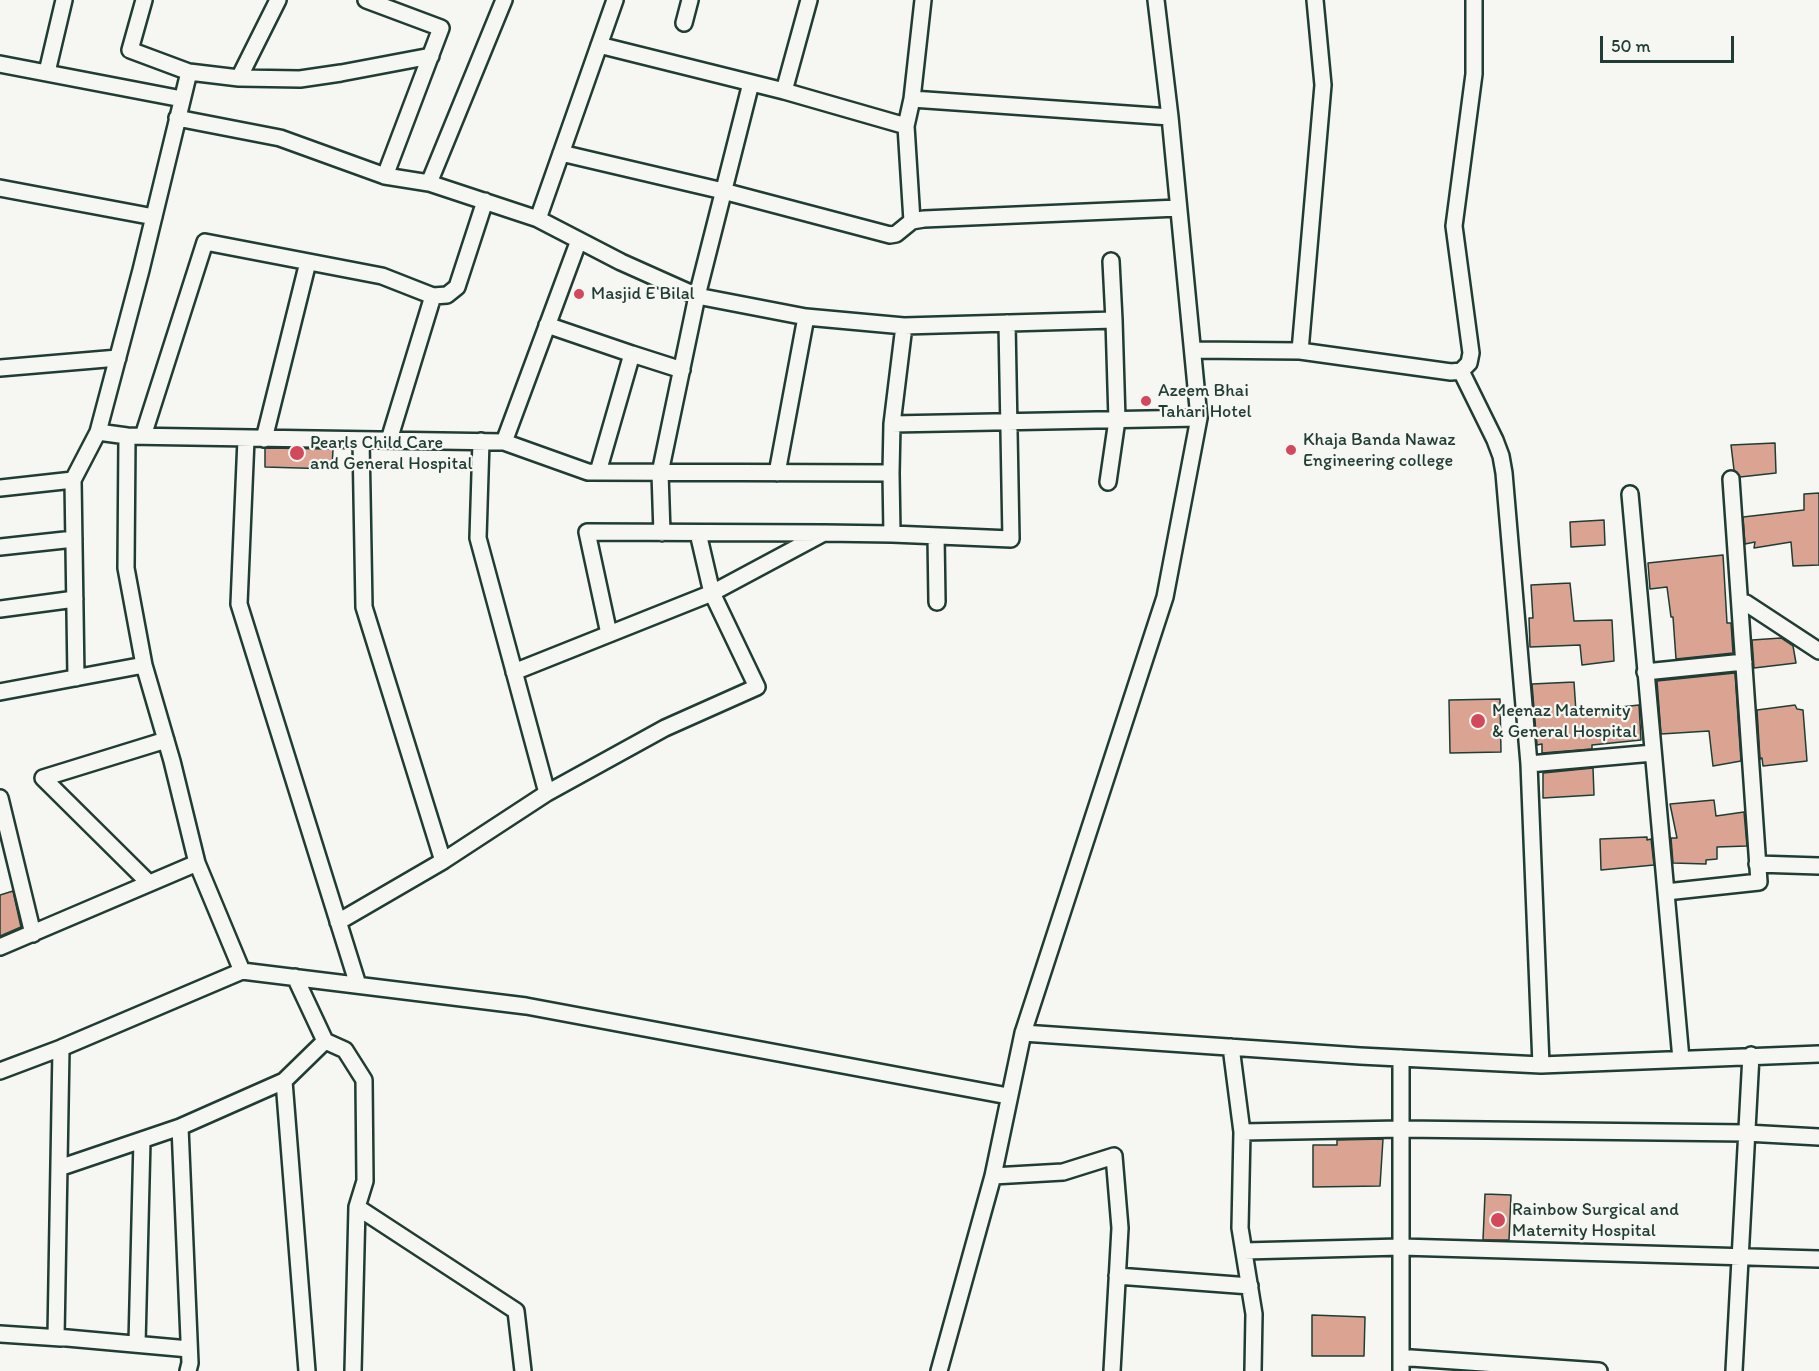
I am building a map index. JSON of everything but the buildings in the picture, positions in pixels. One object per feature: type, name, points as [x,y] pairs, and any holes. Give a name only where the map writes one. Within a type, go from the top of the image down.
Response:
[{"type":"street","points":[[47,72],[64,0]]},
{"type":"street","points":[[144,0],[130,50],[189,72],[239,78],[311,78],[431,56]]},
{"type":"street","points":[[239,78],[278,0]]},
{"type":"street","points":[[366,0],[441,28],[386,176]]},
{"type":"street","points":[[429,183],[504,0]]},
{"type":"street","points":[[538,219],[615,0]]},
{"type":"street","points":[[684,23],[690,0]]},
{"type":"street","points":[[784,91],[809,0]]},
{"type":"street","points":[[912,221],[906,126],[912,99],[923,0]]},
{"type":"street","points":[[1300,351],[1323,85],[1316,0]]},
{"type":"street","points":[[1194,350],[1300,351],[1451,372],[1461,371],[1469,363],[1471,353],[1454,226],[1474,74],[1474,0]]},
{"type":"street","points":[[939,1371],[993,1176],[1023,1033],[1165,597],[1199,418],[1170,117],[1151,1]]},
{"type":"street","points":[[599,45],[784,91],[906,126]]},
{"type":"street","points":[[0,64],[182,99]]},
{"type":"street","points":[[76,678],[73,480],[98,432],[189,72]]},
{"type":"street","points":[[662,533],[660,473],[697,296],[751,83]]},
{"type":"street","points":[[912,99],[1170,117]]},
{"type":"street","points":[[177,118],[280,138],[386,176],[429,183],[538,219],[621,262],[697,296],[806,317],[904,326],[1114,320]]},
{"type":"street","points":[[561,153],[723,191],[890,235],[896,234],[912,221],[936,218],[1178,208]]},
{"type":"street","points":[[0,188],[154,217]]},
{"type":"street","points":[[143,436],[205,242],[382,276],[433,296],[447,295],[457,286],[485,201]]},
{"type":"street","points":[[504,442],[579,240]]},
{"type":"street","points":[[1108,482],[1117,420],[1111,261]]},
{"type":"street","points":[[264,439],[308,262]]},
{"type":"street","points":[[388,440],[433,296]]},
{"type":"street","points":[[777,473],[806,317]]},
{"type":"street","points":[[609,634],[587,532],[892,534],[1011,539],[1007,323]]},
{"type":"street","points":[[548,325],[682,370]]},
{"type":"street","points":[[892,534],[892,424],[904,326]]},
{"type":"street","points":[[598,472],[632,354]]},
{"type":"street","points":[[0,368],[118,358]]},
{"type":"street","points":[[1461,371],[1495,440],[1504,473],[1529,764],[1541,1065]]},
{"type":"street","points":[[892,424],[1199,418]]},
{"type":"street","points":[[98,432],[127,436],[246,439],[504,442],[588,472],[891,473]]},
{"type":"street","points":[[127,436],[126,568],[144,665],[166,740],[197,863],[242,970]]},
{"type":"street","points":[[246,439],[239,604],[358,985]]},
{"type":"street","points":[[361,440],[364,607],[443,861]]},
{"type":"street","points":[[481,441],[478,538],[548,793]]},
{"type":"street","points":[[1666,892],[1759,882],[1731,479]]},
{"type":"street","points":[[0,488],[73,480]]},
{"type":"street","points":[[1630,494],[1681,1059]]},
{"type":"street","points":[[338,922],[443,861],[548,793],[666,728],[757,687],[712,593],[698,533]]},
{"type":"street","points":[[514,672],[712,593],[824,533]]},
{"type":"street","points":[[936,536],[937,602]]},
{"type":"street","points":[[0,547],[74,539]]},
{"type":"street","points":[[0,609],[75,599]]},
{"type":"street","points":[[1746,603],[1819,651]]},
{"type":"street","points":[[1645,672],[1744,662]]},
{"type":"street","points":[[0,692],[144,665]]},
{"type":"street","points":[[149,883],[43,778],[166,740]]},
{"type":"street","points":[[1529,764],[1653,753]]},
{"type":"street","points":[[0,798],[33,934]]},
{"type":"street","points":[[0,947],[197,863]]},
{"type":"street","points":[[1757,864],[1819,866]]},
{"type":"street","points":[[0,1071],[61,1048],[242,970],[526,1006],[1008,1096]]},
{"type":"street","points":[[295,977],[325,1041],[345,1050],[364,1080],[365,1181],[357,1208],[353,1371]]},
{"type":"street","points":[[1023,1033],[1541,1065],[1819,1054]]},
{"type":"street","points":[[59,1168],[180,1127],[284,1081],[325,1041]]},
{"type":"street","points":[[1231,1047],[1242,1132],[1240,1228],[1254,1314],[1253,1371]]},
{"type":"street","points":[[61,1048],[56,1337],[61,1338]]},
{"type":"street","points":[[1734,1371],[1751,1056]]},
{"type":"street","points":[[1401,1058],[1401,1365]]},
{"type":"street","points":[[284,1081],[307,1371]]},
{"type":"street","points":[[180,1127],[190,1363],[188,1371]]},
{"type":"street","points":[[1242,1132],[1401,1129],[1746,1133],[1819,1137]]},
{"type":"street","points":[[137,1344],[142,1140]]},
{"type":"street","points":[[993,1176],[1063,1172],[1114,1156],[1120,1228],[1112,1371]]},
{"type":"street","points":[[357,1208],[516,1311],[522,1371]]},
{"type":"street","points":[[1244,1251],[1401,1246],[1819,1259]]},
{"type":"street","points":[[1117,1276],[1250,1286]]},
{"type":"street","points":[[0,1334],[189,1348]]},
{"type":"street","points":[[1401,1365],[1411,1358],[1599,1371]]},
{"type":"place","name":"Masjid E Bilal","points":[[579,294]]},
{"type":"place","name":"Azeem Bhai Tahari Hotel","points":[[1146,401]]},
{"type":"place","name":"Khaja Banda Nawaz Engineering college","points":[[1291,450]]},
{"type":"place","name":"Pearls Child Care and General Hospital","points":[[297,453]]},
{"type":"place","name":"Meenaz Maternity & General Hospital","points":[[1478,721]]},
{"type":"place","name":"Rainbow Surgical and Maternity Hospital","points":[[1498,1220]]}]
